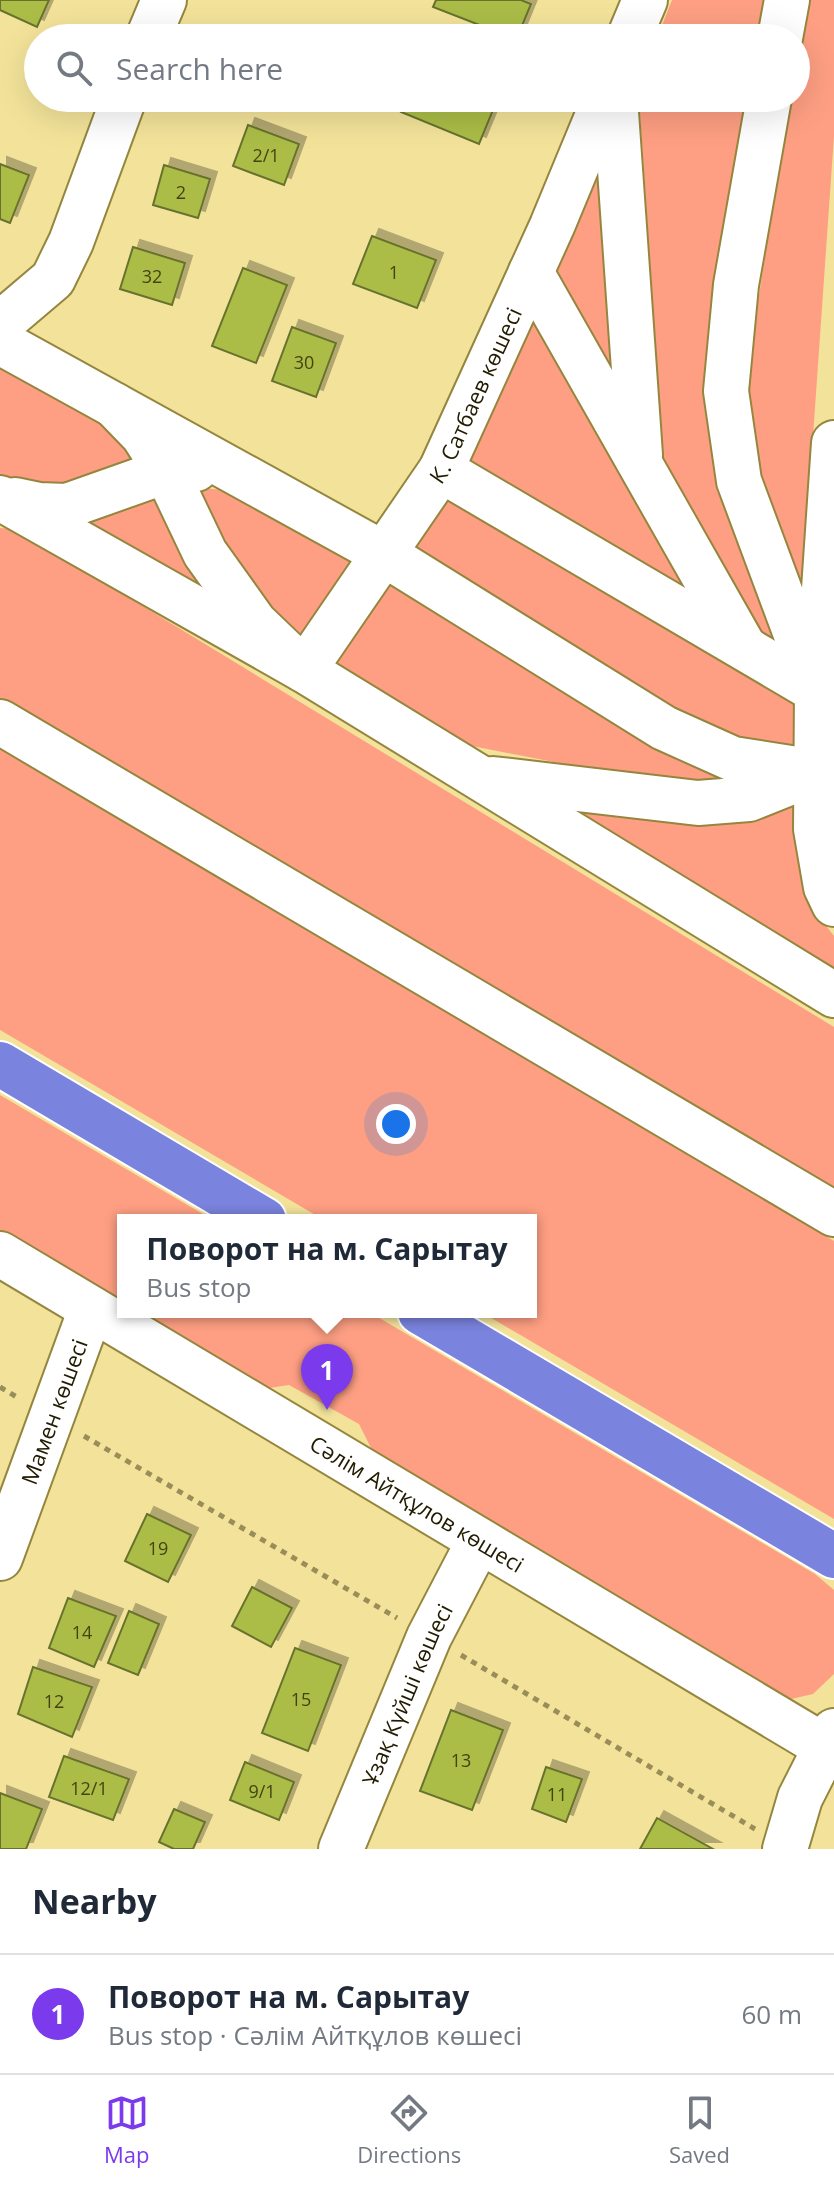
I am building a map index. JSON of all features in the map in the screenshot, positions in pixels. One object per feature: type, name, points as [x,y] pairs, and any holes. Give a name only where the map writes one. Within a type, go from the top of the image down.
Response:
[{"type":"highway","points":[[0,1064],[254,1214]]},
{"type":"highway","points":[[430,1318],[834,1556]]},
{"type":"street","points":[[154,24],[164,0]]},
{"type":"street","points":[[635,24],[645,0]]},
{"type":"street","points":[[783,24],[787,0]]},
{"type":"street","points":[[0,324],[53,279],[71,242],[119,112]]},
{"type":"street","name":"К. Сатбаев көшесі","points":[[304,670],[441,470],[599,112]]},
{"type":"street","points":[[616,112],[641,465]]},
{"type":"street","points":[[767,112],[736,285],[726,391],[739,481],[825,691]]},
{"type":"street","points":[[531,272],[746,649]]},
{"type":"street","points":[[0,342],[384,554],[664,728],[733,759],[825,778]]},
{"type":"street","points":[[114,405],[143,435],[166,471],[205,553],[255,623],[304,670]]},
{"type":"street","points":[[834,443],[825,778],[816,829],[826,887],[834,904]]},
{"type":"street","points":[[0,497],[39,505],[67,506],[166,471],[204,468],[245,477]]},
{"type":"street","points":[[441,470],[746,649],[825,691]]},
{"type":"street","points":[[0,497],[304,670],[834,995]]},
{"type":"street","points":[[0,513],[50,526]]},
{"type":"street","points":[[0,722],[834,1214]]},
{"type":"street","points":[[479,777],[698,803],[749,799],[825,778]]},
{"type":"street","name":"Сәлім Айтқұлов көшесі","points":[[0,1254],[479,1541],[831,1743]]},
{"type":"street","name":"Мамен көшесі","points":[[0,1558],[91,1309]]},
{"type":"street","name":"Ұзақ Күйші көшесі","points":[[341,1849],[429,1637],[479,1541]]},
{"type":"street","points":[[785,1849],[800,1798],[831,1743]]},
{"type":"shaded area","points":[[672,0],[764,0],[760,24],[663,24]]},
{"type":"shaded area","points":[[804,0],[834,0],[834,136],[801,608],[751,446],[747,375],[787,112],[810,112],[810,24],[800,24]]},
{"type":"shaded area","points":[[640,112],[746,112],[707,377],[790,658],[761,642],[663,460]]},
{"type":"shaded area","points":[[602,151],[616,390],[551,274]]},
{"type":"shaded area","points":[[528,314],[704,609],[465,460]]},
{"type":"shaded area","points":[[0,366],[103,422],[136,461],[50,492],[15,484],[0,476]]},
{"type":"shaded area","points":[[196,488],[229,490],[356,561],[297,646],[241,578]]},
{"type":"shaded area","points":[[154,493],[227,610],[76,521]]},
{"type":"shaded area","points":[[451,494],[801,702],[799,749],[747,744],[666,706],[411,549]]},
{"type":"shaded area","points":[[0,528],[16,529],[834,1027],[834,1194],[0,704]]},
{"type":"shaded area","points":[[391,577],[750,779],[680,780],[574,766],[467,745],[330,671]]},
{"type":"shaded area","points":[[0,744],[834,1241],[834,1519],[491,1318],[537,1318],[537,1214],[314,1214],[0,1030]]},
{"type":"shaded area","points":[[800,793],[799,872],[824,923],[834,936],[834,976],[554,802],[672,824],[738,819]]},
{"type":"shaded area","points":[[0,1095],[203,1214],[117,1214],[117,1308],[0,1239]]},
{"type":"shaded area","points":[[134,1318],[379,1318],[815,1574],[834,1590],[834,1674],[813,1694],[787,1700],[379,1464],[359,1424],[289,1385],[256,1390]]},
{"type":"building","points":[[0,0],[49,0],[38,24],[30,24],[0,10]]},
{"type":"building","points":[[436,0],[521,0],[531,4],[523,24],[477,24],[433,7]]},
{"type":"building","points":[[401,112],[492,112],[479,144]]},
{"type":"building","points":[[248,125],[299,144],[284,185],[233,166]]},
{"type":"building","points":[[0,164],[29,175],[10,223],[0,219]]},
{"type":"building","points":[[164,165],[210,179],[198,218],[153,205]]},
{"type":"building","points":[[372,236],[436,260],[417,308],[353,284]]},
{"type":"building","points":[[133,247],[185,263],[172,305],[120,289]]},
{"type":"building","points":[[243,268],[287,285],[256,363],[212,346]]},
{"type":"building","points":[[292,327],[336,343],[316,397],[272,381]]},
{"type":"building","points":[[147,1514],[191,1535],[168,1582],[125,1561]]},
{"type":"building","points":[[252,1587],[292,1608],[271,1647],[232,1626]]},
{"type":"building","points":[[68,1598],[116,1616],[94,1667],[49,1648]]},
{"type":"building","points":[[129,1611],[159,1624],[138,1675],[108,1663]]},
{"type":"building","points":[[295,1648],[341,1665],[308,1751],[262,1733]]},
{"type":"building","points":[[33,1667],[92,1687],[72,1737],[18,1714]]},
{"type":"building","points":[[451,1710],[503,1730],[472,1810],[420,1791]]},
{"type":"building","points":[[64,1756],[129,1779],[113,1820],[49,1797]]},
{"type":"building","points":[[245,1762],[294,1782],[279,1820],[230,1800]]},
{"type":"building","points":[[546,1767],[582,1779],[566,1822],[532,1809]]},
{"type":"building","points":[[0,1793],[42,1809],[26,1849],[0,1849]]},
{"type":"building","points":[[174,1809],[205,1822],[193,1849],[174,1849],[159,1842]]},
{"type":"building","points":[[657,1818],[713,1849],[640,1849]]},
{"type":"place","name":"Поворот на м. Сарытау","points":[[327,1410]]}]
